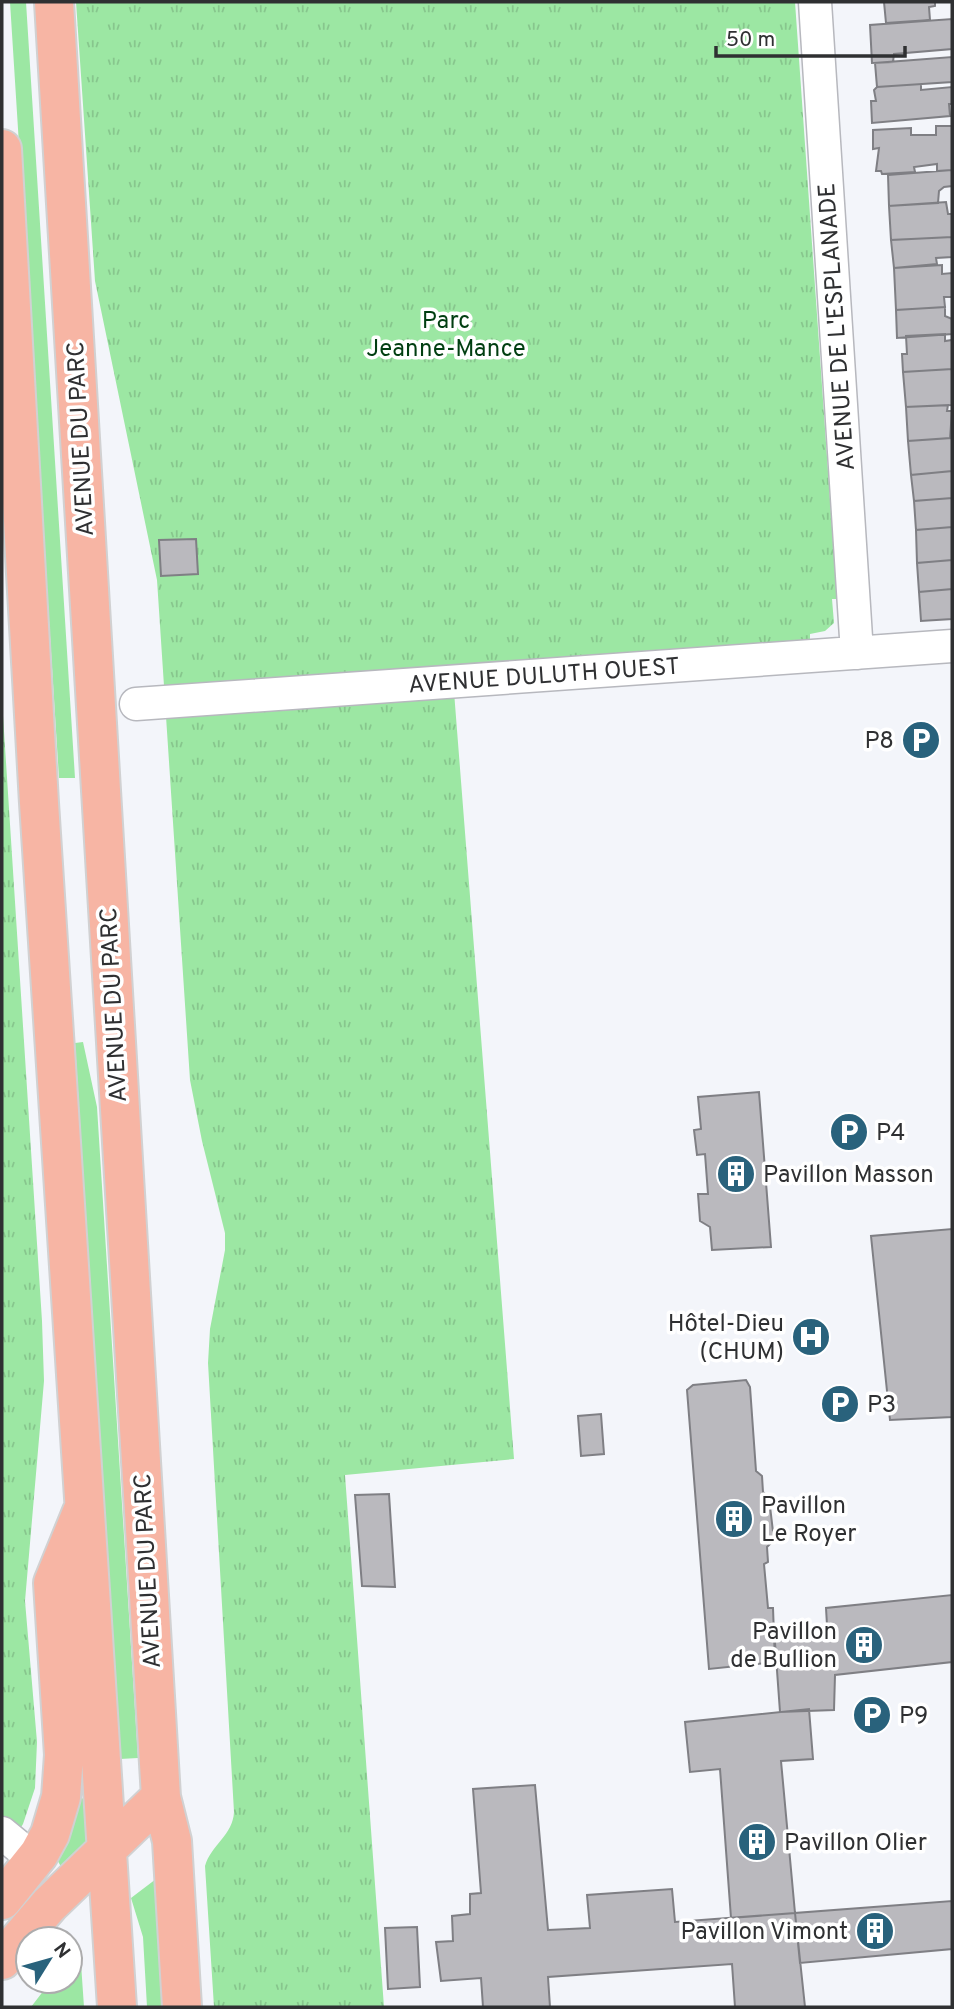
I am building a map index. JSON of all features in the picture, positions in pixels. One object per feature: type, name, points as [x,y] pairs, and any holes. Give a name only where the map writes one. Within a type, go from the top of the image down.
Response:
[{"type":"main road","name":"AVENUE DU PARC","points":[[54,2],[161,1797],[172,1840],[182,2007]]},
{"type":"main road","points":[[2,149],[39,803],[117,2007]]},
{"type":"main road","points":[[2,1900],[39,1854],[50,1834],[61,1797],[64,1755],[53,1583],[85,1503]]},
{"type":"main road","points":[[2,1960],[49,1905],[161,1797]]},
{"type":"street","name":"AVENUE DE L'ESPLANADE","points":[[815,2],[857,653]]},
{"type":"street","name":"AVENUE DULUTH OUEST","points":[[136,704],[952,646]]},
{"type":"green space","points":[[10,2],[26,2],[75,778],[59,778]]},
{"type":"green space","name":"Parc Jeanne-Mance","points":[[76,2],[795,2],[837,599],[832,599],[834,623],[825,631],[810,634],[810,640],[452,666],[514,1459],[345,1475],[384,2007],[214,2007],[205,1866],[230,1827],[234,1812],[208,1363],[210,1329],[225,1250],[225,1233],[190,1080],[157,580],[95,281]]},
{"type":"green space","points":[[2,700],[44,1381],[25,1601],[37,1742],[35,1788],[23,1824],[2,1858]]},
{"type":"green space","points":[[83,1042],[97,1107],[138,1758],[120,1759],[75,1043]]},
{"type":"green space","points":[[76,1797],[85,1799],[88,1847],[64,1872],[55,1856]]},
{"type":"green space","points":[[156,1879],[164,2007],[147,2007],[143,1937],[131,1898]]},
{"type":"green space","points":[[40,1995],[83,1995],[84,2007],[31,2007]]},
{"type":"building","points":[[884,2],[935,2],[935,6],[929,7],[930,20],[886,23]]},
{"type":"building","points":[[952,19],[952,49],[894,54],[893,62],[872,63],[870,25]]},
{"type":"building","points":[[952,57],[952,82],[877,87],[875,63]]},
{"type":"building","points":[[921,84],[921,90],[952,87],[950,116],[872,123],[871,101],[876,101],[874,90],[877,87]]},
{"type":"building","points":[[936,126],[952,126],[952,170],[937,171],[937,164],[914,167],[915,172],[882,174],[881,171],[876,171],[879,148],[873,149],[873,130],[911,128],[911,135],[936,135]]},
{"type":"building","points":[[952,170],[952,186],[939,191],[938,203],[889,206],[888,175]]},
{"type":"building","points":[[946,202],[948,214],[952,214],[952,237],[891,240],[889,206]]},
{"type":"building","points":[[952,237],[952,257],[936,258],[937,264],[894,268],[891,240]]},
{"type":"building","points":[[942,265],[942,274],[952,273],[952,297],[944,297],[945,307],[896,310],[894,268]]},
{"type":"building","points":[[945,307],[945,316],[952,319],[952,334],[897,338],[896,310]]},
{"type":"building","points":[[945,334],[945,341],[952,340],[952,369],[903,372],[902,354],[907,354],[906,336]]},
{"type":"building","points":[[952,369],[952,405],[906,407],[903,372]]},
{"type":"building","points":[[948,405],[947,411],[952,411],[950,438],[908,441],[906,407]]},
{"type":"building","points":[[952,438],[952,471],[911,475],[908,441]]},
{"type":"building","points":[[952,471],[952,498],[914,501],[911,475]]},
{"type":"building","points":[[952,498],[952,527],[916,530],[914,501]]},
{"type":"building","points":[[952,527],[952,560],[917,563],[916,530]]},
{"type":"building","points":[[196,539],[198,574],[161,576],[159,540]]},
{"type":"building","points":[[952,560],[952,589],[919,592],[917,563]]},
{"type":"building","points":[[952,589],[952,619],[921,621],[919,592]]},
{"type":"building","name":"Pavillon Masson","points":[[759,1092],[771,1247],[712,1250],[710,1227],[700,1221],[698,1194],[708,1194],[705,1154],[697,1155],[694,1130],[701,1129],[698,1097]]},
{"type":"building","points":[[952,1229],[952,1417],[890,1420],[871,1236]]},
{"type":"building","name":"Pavillon Le Royer","points":[[746,1380],[750,1387],[756,1471],[762,1476],[763,1492],[769,1498],[774,1540],[767,1547],[768,1562],[764,1564],[768,1608],[773,1608],[775,1662],[709,1669],[687,1390],[693,1385]]},
{"type":"building","points":[[601,1414],[604,1454],[581,1456],[578,1416]]},
{"type":"building","points":[[389,1494],[395,1587],[362,1586],[355,1495]]},
{"type":"building","name":"Pavillon de Bullion","points":[[952,1595],[952,1662],[835,1675],[834,1710],[780,1712],[774,1629],[827,1625],[826,1608]]},
{"type":"building","name":"Pavillon Olier","points":[[809,1709],[813,1759],[781,1761],[795,1913],[731,1918],[720,1769],[690,1772],[685,1722]]},
{"type":"building","points":[[535,1785],[548,1930],[590,1928],[587,1895],[672,1889],[675,1922],[795,1913],[805,2007],[735,2007],[732,1964],[548,1977],[550,2007],[483,2007],[481,1978],[441,1981],[436,1942],[453,1941],[452,1916],[470,1914],[470,1894],[481,1893],[473,1789]]},
{"type":"building","name":"Pavillon Vimont","points":[[952,1901],[952,1949],[800,1963],[795,1913]]},
{"type":"building","points":[[417,1927],[420,1987],[388,1989],[385,1928]]},
{"type":"place","name":"P8","points":[[921,740]]},
{"type":"place","name":"P4","points":[[849,1132]]},
{"type":"place","name":"Pavillon Masson","points":[[736,1174]]},
{"type":"place","name":"Hôtel-Dieu (CHUM)","points":[[811,1337]]},
{"type":"place","name":"P3","points":[[840,1404]]},
{"type":"place","name":"Pavillon Le Royer","points":[[734,1519]]},
{"type":"place","name":"Pavillon de Bullion","points":[[864,1645]]},
{"type":"place","name":"P9","points":[[872,1715]]},
{"type":"place","name":"Pavillon Olier","points":[[757,1842]]},
{"type":"place","name":"Pavillon Vimont","points":[[875,1931]]}]
